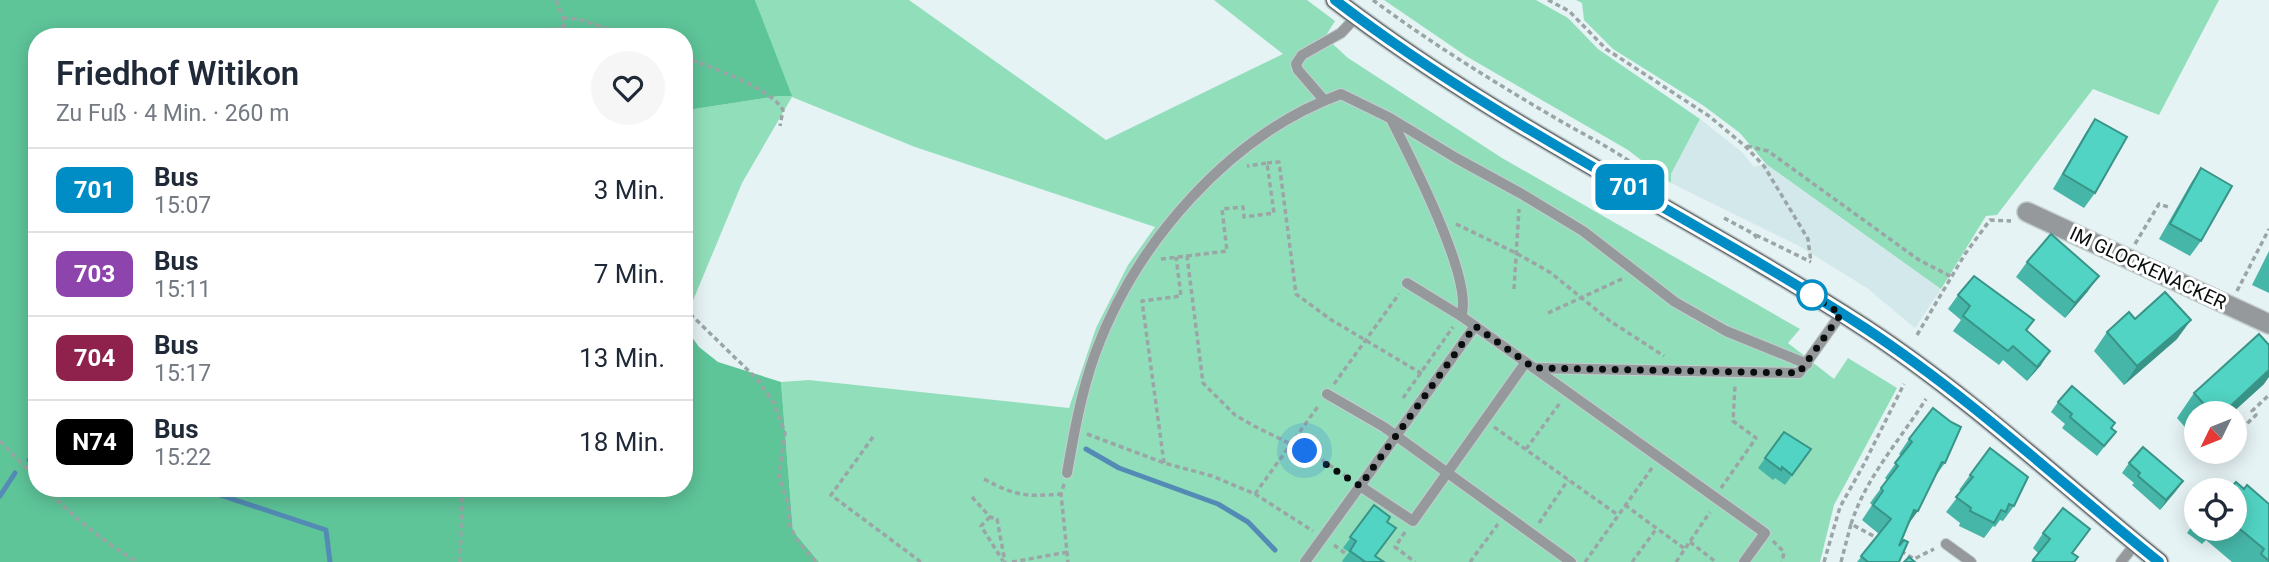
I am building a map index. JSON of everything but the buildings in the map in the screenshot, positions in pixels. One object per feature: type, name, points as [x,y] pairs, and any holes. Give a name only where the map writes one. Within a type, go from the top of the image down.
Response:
[{"type":"main road","points":[[1335,0],[1473,96],[1780,274],[1936,377],[2160,562]]},
{"type":"street","name":"IM GLOCKENACKER","points":[[2019,216],[2127,258],[2269,324]]},
{"type":"lane","points":[[1324,100],[1298,70],[1296,64],[1302,55],[1341,33],[1356,17]]},
{"type":"lane","points":[[1067,473],[1075,429],[1095,353],[1126,285],[1141,261],[1168,225],[1220,169],[1271,130],[1324,100],[1341,94],[1390,118],[1583,232],[1675,302],[1726,331],[1807,364]]},
{"type":"lane","points":[[1390,118],[1437,214],[1453,259],[1465,307],[1461,316]]},
{"type":"lane","points":[[1407,283],[1461,316],[1765,533],[1744,562]]},
{"type":"lane","points":[[1530,365],[1799,373],[1841,314]]},
{"type":"lane","points":[[1306,562],[1475,326]]},
{"type":"lane","points":[[1360,486],[1413,521],[1484,421],[1530,365]]},
{"type":"lane","points":[[1327,394],[1397,436],[1571,562]]},
{"type":"lane","points":[[2121,562],[2136,543]]},
{"type":"lane","points":[[1946,544],[1971,562]]},
{"type":"path","points":[[556,0],[564,28]]},
{"type":"path","points":[[1373,0],[1494,81],[1627,158],[1653,180]]},
{"type":"path","points":[[1548,0],[1569,11],[1606,49],[1709,116],[1745,146],[1764,166],[1808,239],[1811,262],[1720,216]]},
{"type":"path","points":[[563,18],[578,19],[605,28]]},
{"type":"path","points":[[693,61],[734,77],[770,96],[783,110],[780,125]]},
{"type":"path","points":[[1745,146],[1768,151],[1919,260],[1952,277]]},
{"type":"path","points":[[1220,169],[1279,162],[1296,294],[1330,319],[1434,383]]},
{"type":"path","points":[[1141,261],[1227,251],[1222,209],[1243,207],[1244,216],[1274,213],[1267,163]]},
{"type":"path","points":[[1514,289],[1520,193]]},
{"type":"path","points":[[2127,258],[2159,204],[2171,208]]},
{"type":"path","points":[[1437,214],[1551,273],[1610,321],[1687,370]]},
{"type":"path","points":[[1917,335],[1990,220],[2019,216]]},
{"type":"path","points":[[2229,305],[2269,229]]},
{"type":"path","points":[[1754,234],[1760,244]]},
{"type":"path","points":[[1186,256],[1203,383],[1235,415],[1319,458],[1360,486]]},
{"type":"path","points":[[1164,463],[1142,301],[1181,296],[1176,257]]},
{"type":"path","points":[[1548,313],[1636,273]]},
{"type":"path","points":[[693,317],[756,378],[774,403],[785,433],[779,476],[788,503],[789,524],[797,540],[816,562]]},
{"type":"path","points":[[1676,562],[1756,438],[1733,421],[1735,372]]},
{"type":"path","points":[[1825,562],[1840,507],[1904,384]]},
{"type":"path","points":[[1525,449],[1568,393]]},
{"type":"path","points":[[2247,424],[2256,415],[2252,411],[2269,395]]},
{"type":"path","points":[[1841,562],[1856,509],[1888,452],[1926,399]]},
{"type":"path","points":[[1484,421],[1618,515]]},
{"type":"path","points":[[1075,429],[1164,463],[1212,476],[1255,494],[1323,537]]},
{"type":"path","points":[[873,437],[831,495],[921,562]]},
{"type":"path","points":[[0,441],[28,470]]},
{"type":"path","points":[[1585,562],[1660,458]]},
{"type":"path","points":[[1067,473],[1061,494],[1069,562]]},
{"type":"path","points":[[984,479],[1009,492],[1034,496],[1061,494]]},
{"type":"path","points":[[1532,533],[1569,480]]},
{"type":"path","points":[[55,497],[104,542],[137,562]]},
{"type":"path","points":[[460,562],[463,497]]},
{"type":"path","points":[[972,497],[989,517],[997,519],[1004,562]]},
{"type":"path","points":[[1625,506],[1685,549]]},
{"type":"path","points":[[1470,562],[1505,514]]},
{"type":"path","points":[[989,517],[981,526],[1004,562]]},
{"type":"path","points":[[1413,521],[1395,547],[1415,562]]},
{"type":"path","points":[[1851,524],[1882,541]]},
{"type":"path","points":[[1632,562],[1657,528]]},
{"type":"path","points":[[1765,533],[1784,551],[1782,562]]},
{"type":"path","points":[[1689,542],[1716,562]]},
{"type":"path","points":[[1893,547],[1914,559],[1946,544]]},
{"type":"path","points":[[1012,562],[1068,552]]},
{"type":"path","points":[[1344,553],[1357,562]]},
{"type":"shaded area","points":[[1700,119],[1743,153],[1754,167],[1766,164],[1941,289],[1915,328],[1867,288],[1799,246],[1671,183],[1671,174]]},
{"type":"green space","points":[[0,0],[755,0],[792,96],[693,110],[693,28],[28,28],[28,497],[693,497],[693,339],[718,362],[781,382],[793,531],[819,562],[0,562]]},
{"type":"green space","points":[[755,0],[909,0],[1106,140],[1283,54],[1214,0],[1307,0],[1335,21],[1325,37],[1348,58],[1502,158],[1800,329],[1788,343],[1834,379],[1848,358],[1897,388],[1834,505],[1820,562],[819,562],[793,531],[781,382],[809,380],[1069,408],[1096,328],[1128,265],[1155,227],[915,147],[792,97],[742,183],[693,300],[693,110],[791,96]]},
{"type":"green space","points":[[1384,0],[1536,0],[1568,18],[1598,49],[1700,119],[1671,174],[1671,183],[1628,150],[1466,56]]},
{"type":"green space","points":[[1576,0],[2219,0],[2159,115],[2093,89],[1997,215],[1986,216],[1941,289],[1766,164],[1740,133],[1704,106],[1613,49],[1584,20],[1582,3]]},
{"type":"waterway","points":[[1086,449],[1119,468],[1218,504],[1248,522],[1275,550]]},
{"type":"waterway","points":[[0,496],[15,473]]},
{"type":"waterway","points":[[226,497],[326,530],[330,562]]},
{"type":"bus line","name":"701","points":[[1335,0],[1473,96],[1780,274],[1866,329],[1936,377],[2159,562]]},
{"type":"route","points":[[1305,451],[1360,486],[1475,326],[1534,368],[1799,373],[1841,314],[1808,293],[1812,295]]}]
